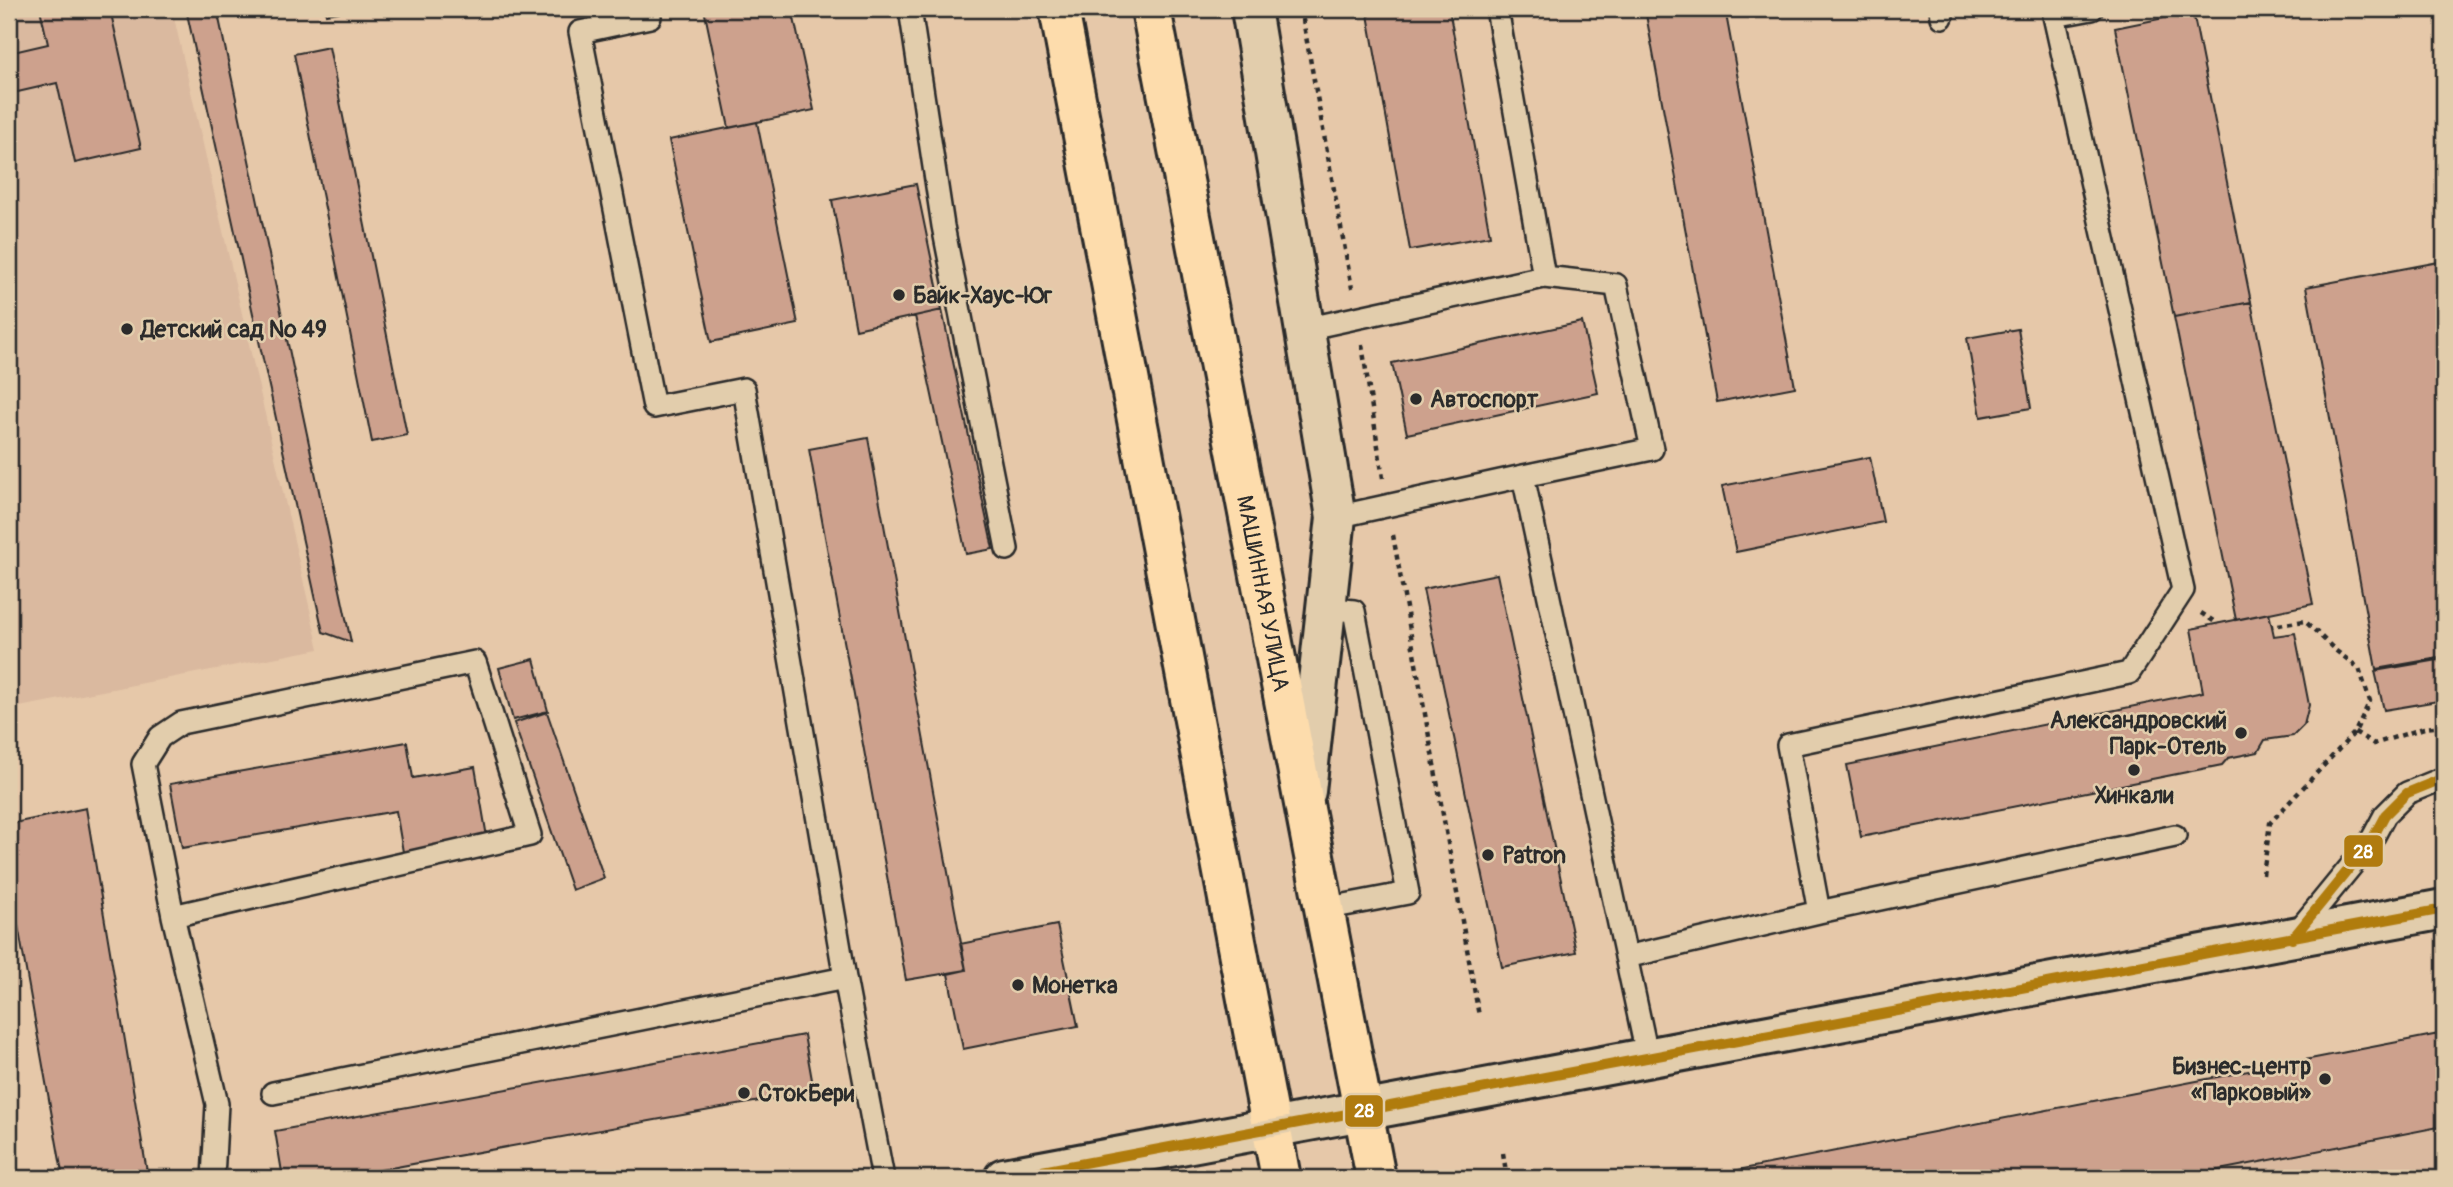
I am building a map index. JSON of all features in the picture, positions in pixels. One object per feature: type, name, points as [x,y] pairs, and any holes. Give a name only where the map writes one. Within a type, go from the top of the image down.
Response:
[{"type":"main road","points":[[1059,9],[1281,1178]]},
{"type":"main road","name":"МАШИННАЯ УЛИЦА","points":[[1151,9],[1376,1178]]},
{"type":"street","points":[[1251,9],[1336,517],[1304,803]]},
{"type":"street","points":[[1004,1178],[2291,939],[2444,908]]},
{"type":"lane","points":[[649,9],[650,18],[580,32],[654,407],[744,389],[845,978],[883,1178]]},
{"type":"lane","points":[[910,9],[943,226],[1007,549]]},
{"type":"lane","points":[[1497,9],[1544,277]]},
{"type":"lane","points":[[1819,912],[1788,745],[2129,673],[2183,590],[2054,16],[2092,9]]},
{"type":"lane","points":[[1305,329],[1357,315],[1544,277],[1616,285],[1652,449],[1336,517]]},
{"type":"lane","points":[[1523,476],[1648,1059]]},
{"type":"lane","points":[[1324,608],[1354,611],[1408,893],[1324,909]]},
{"type":"lane","points":[[173,916],[530,835],[475,662],[181,723],[160,737],[143,764],[173,916],[217,1104],[213,1178]]},
{"type":"lane","points":[[2291,939],[2370,843],[2385,815],[2407,793],[2444,778]]},
{"type":"lane","points":[[1626,957],[1819,912],[2175,836]]},
{"type":"lane","points":[[273,1093],[845,978]]},
{"type":"path","points":[[1301,9],[1479,1016]]},
{"type":"path","points":[[2201,613],[2218,624]]},
{"type":"path","points":[[2263,875],[2270,823],[2355,732],[2370,701],[2360,668],[2335,650],[2305,621],[2272,626]]},
{"type":"path","points":[[2355,732],[2374,744],[2424,728],[2444,726]]},
{"type":"path","points":[[1503,1153],[1507,1178]]},
{"type":"shaded area","name":"Детский сад № 49","points":[[9,9],[172,9],[319,649],[9,709]]},
{"type":"shaded area","points":[[2444,1126],[2444,1178],[2178,1178]]},
{"type":"building","points":[[40,9],[110,9],[141,148],[75,163],[57,83],[9,94],[9,53],[48,44]]},
{"type":"building","points":[[186,9],[217,9],[351,642],[323,632]]},
{"type":"building","points":[[325,9],[357,9],[326,14]]},
{"type":"building","points":[[704,9],[792,9],[814,110],[729,128]]},
{"type":"building","points":[[1367,9],[1449,9],[1490,236],[1410,250]]},
{"type":"building","points":[[1645,9],[1725,9],[1795,387],[1717,402]]},
{"type":"building","points":[[2193,12],[2251,302],[2174,317],[2115,28]]},
{"type":"building","points":[[329,47],[407,435],[372,442],[294,54]]},
{"type":"building","points":[[757,122],[798,324],[711,342],[669,140]]},
{"type":"building","points":[[916,184],[942,310],[856,329],[832,200]]},
{"type":"building","points":[[2444,261],[2444,657],[2376,669],[2306,287]]},
{"type":"building","points":[[2251,302],[2313,604],[2236,620],[2174,317]]},
{"type":"building","points":[[942,310],[993,549],[966,554],[915,316]]},
{"type":"building","points":[[1582,322],[1598,393],[1407,434],[1392,363]]},
{"type":"building","points":[[2018,329],[2031,408],[1981,417],[1967,338]]},
{"type":"building","points":[[868,438],[966,970],[906,980],[809,449]]},
{"type":"building","points":[[1870,457],[1883,522],[1736,552],[1722,486]]},
{"type":"building","points":[[1497,574],[1576,952],[1502,967],[1423,589]]},
{"type":"building","points":[[2269,613],[2274,636],[2295,633],[2309,705],[2304,725],[2293,736],[2265,740],[2258,752],[2228,758],[2222,765],[1861,837],[1847,765],[2203,692],[2191,629]]},
{"type":"building","points":[[534,659],[548,711],[513,720],[499,668]]},
{"type":"building","points":[[2444,659],[2444,700],[2384,710],[2375,671]]},
{"type":"building","points":[[547,712],[604,878],[572,890],[514,723]]},
{"type":"building","points":[[407,742],[413,778],[475,767],[487,837],[403,852],[396,811],[182,848],[170,784]]},
{"type":"building","points":[[86,808],[148,1178],[63,1178],[9,875],[9,824]]},
{"type":"building","points":[[1057,925],[1078,1026],[963,1049],[948,974],[966,970],[960,944]]},
{"type":"building","name":"Бизнес-центр «Парковый»","points":[[2444,1033],[2444,1126],[2178,1178],[1697,1178]]},
{"type":"building","points":[[804,1035],[814,1091],[336,1178],[283,1178],[275,1131]]},
{"type":"transit line","name":"28","points":[[2292,939],[2370,843],[2385,815],[2407,793],[2444,778]]},
{"type":"transit line","name":"28","points":[[1004,1178],[2444,909]]},
{"type":"place","name":"Байк-Хаус-Юг","points":[[899,295]]},
{"type":"place","name":"Детский сад № 49","points":[[127,329]]},
{"type":"place","name":"Автоспорт","points":[[1416,399]]},
{"type":"place","name":"Александровский Парк-Отель","points":[[2241,733]]},
{"type":"place","name":"Хинкали","points":[[2134,770]]},
{"type":"place","name":"Patron","points":[[1488,855]]},
{"type":"place","name":"Монетка","points":[[1018,985]]},
{"type":"place","name":"Бизнес-центр «Парковый»","points":[[2325,1079]]},
{"type":"place","name":"СтокБери","points":[[744,1093]]}]
